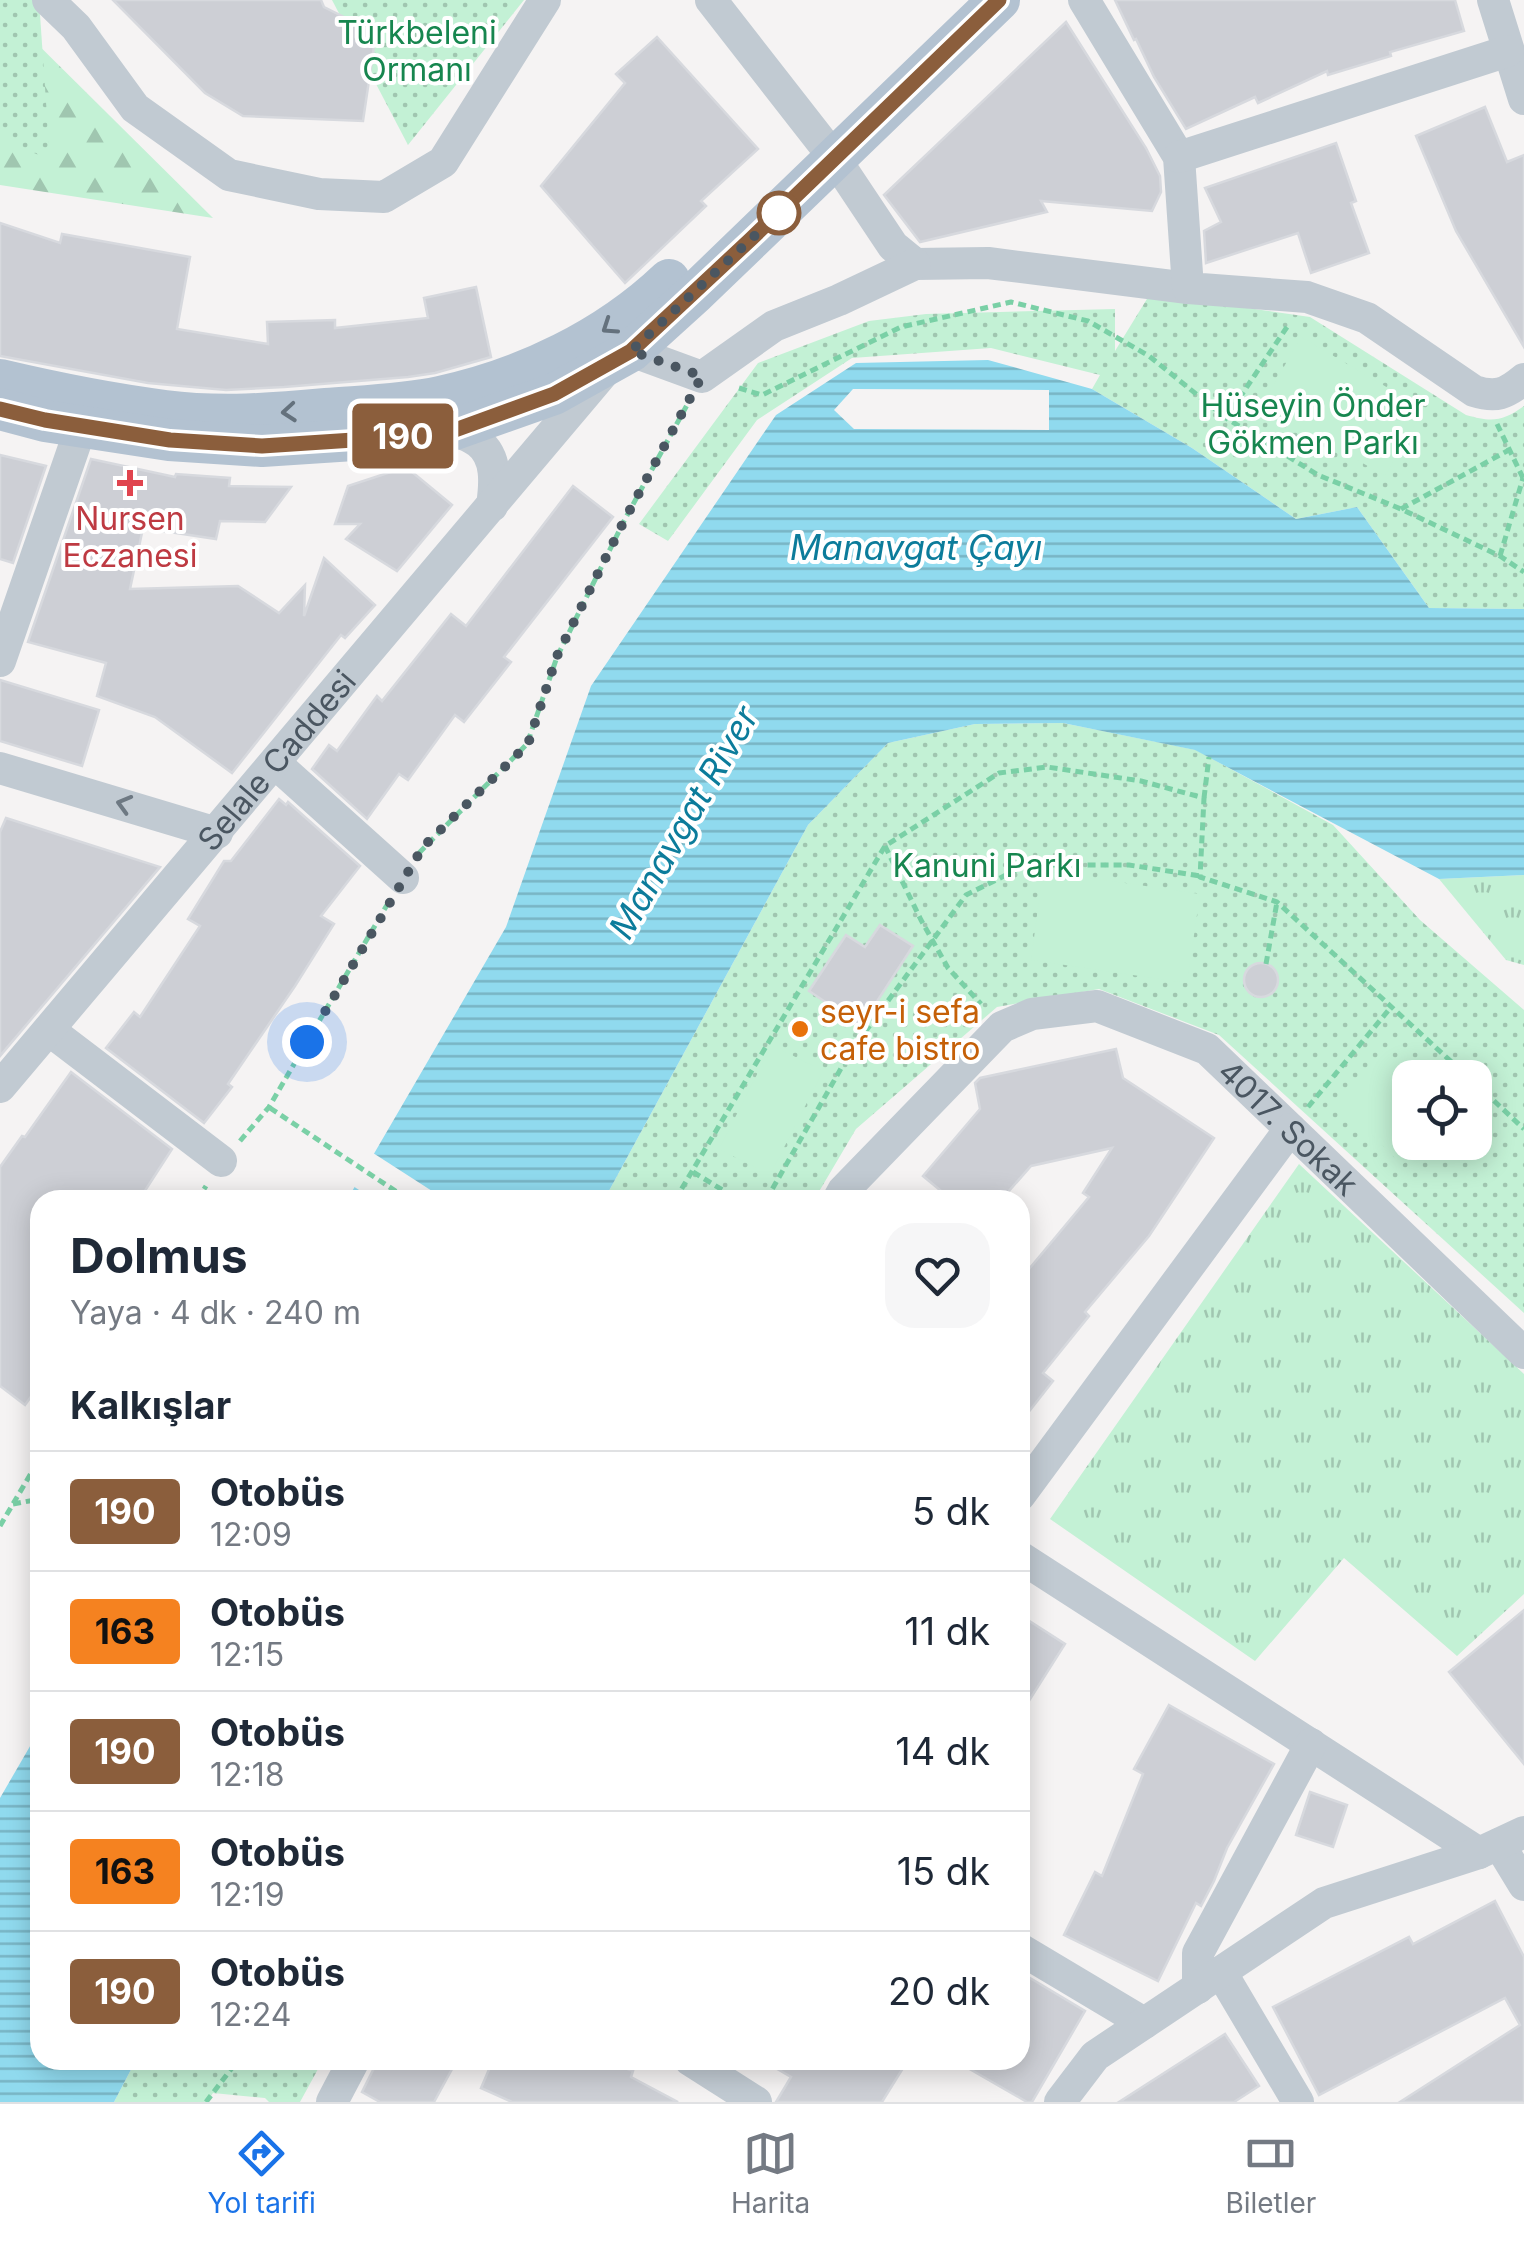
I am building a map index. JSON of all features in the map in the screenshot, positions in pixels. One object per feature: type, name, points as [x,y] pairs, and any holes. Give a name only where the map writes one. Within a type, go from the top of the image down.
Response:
[{"type":"main road","points":[[0,409],[170,440],[262,446],[455,430],[554,394],[622,356],[826,148],[963,0]]},
{"type":"main road","points":[[0,380],[169,412],[263,414],[436,398],[489,384],[584,344],[644,304],[999,0]]},
{"type":"street","points":[[48,0],[76,26],[135,108],[229,175],[319,194],[384,197],[443,162],[545,0]]},
{"type":"street","points":[[711,0],[826,148],[893,246],[915,264]]},
{"type":"street","points":[[1084,0],[1179,158],[1188,288]]},
{"type":"street","points":[[1493,0],[1524,99]]},
{"type":"street","points":[[1179,158],[1508,50]]},
{"type":"street","points":[[622,356],[702,376],[774,326],[915,264],[988,263],[1188,288],[1307,297],[1367,318],[1474,392],[1489,396],[1509,391],[1524,380]]},
{"type":"street","name":"Selale Caddesi","points":[[0,1087],[622,356]]},
{"type":"street","points":[[0,662],[82,427]]},
{"type":"street","points":[[455,430],[477,442],[492,462],[492,506]]},
{"type":"street","points":[[275,763],[403,878]]},
{"type":"street","points":[[0,768],[217,832]]},
{"type":"street","name":"4017. Sokak","points":[[844,1190],[1002,1027],[1032,1014],[1097,1006],[1207,1049],[1524,1354]]},
{"type":"street","points":[[49,1030],[222,1162]]},
{"type":"street","points":[[1030,1481],[1290,1129]]},
{"type":"street","points":[[1030,1562],[1312,1744],[1500,1843],[1524,1885]]},
{"type":"street","points":[[1298,2102],[1209,1980],[1198,1953],[1312,1744]]},
{"type":"street","points":[[1060,2102],[1095,2056],[1324,1903],[1500,1843]]},
{"type":"street","points":[[1030,1955],[1144,2023]]},
{"type":"street","points":[[332,2102],[349,2070]]},
{"type":"street","points":[[706,2070],[756,2102]]},
{"type":"path","points":[[1226,418],[1307,297]]},
{"type":"path","points":[[204,1190],[222,1162],[269,1107],[423,847],[528,744],[557,656],[702,376],[762,395],[901,327],[1011,302],[1088,321],[1149,356],[1226,418],[1318,475],[1401,508],[1500,556],[1524,572]]},
{"type":"path","points":[[1489,396],[1498,428],[1524,477],[1500,556]]},
{"type":"path","points":[[1401,508],[1509,450]]},
{"type":"path","points":[[1200,876],[1209,757]]},
{"type":"path","points":[[681,1190],[884,846],[1000,773],[1047,767],[1141,781],[1204,798]]},
{"type":"path","points":[[884,846],[948,968],[1002,1027]]},
{"type":"path","points":[[772,1190],[851,1051],[966,895],[1026,865],[1130,865],[1200,876],[1277,902],[1450,1060]]},
{"type":"path","points":[[1266,964],[1277,902]]},
{"type":"path","points":[[1290,1129],[1392,1006]]},
{"type":"path","points":[[1492,1099],[1524,1129]]},
{"type":"path","points":[[269,1107],[394,1190]]},
{"type":"path","points":[[693,1172],[723,1190]]},
{"type":"path","points":[[0,1526],[30,1475]]},
{"type":"path","points":[[13,1504],[30,1501]]},
{"type":"path","points":[[206,2102],[230,2070]]},
{"type":"green space","points":[[0,0],[39,0],[50,160],[0,138]]},
{"type":"green space","name":"Türkbeleni Ormanı","points":[[332,0],[524,0],[408,145]]},
{"type":"green space","points":[[0,7],[213,218],[0,185]]},
{"type":"green space","name":"Hüseyin Önder Gökmen Parkı","points":[[1150,294],[1310,317],[1466,415],[1496,419],[1524,406],[1524,609],[1429,608],[1357,507],[1296,519],[1192,448],[1092,389],[1100,375],[991,348],[852,358],[757,420],[668,541],[639,524],[758,363],[869,321],[926,314],[1115,309],[1115,351]]},
{"type":"green space","points":[[1301,337],[1424,409],[1385,476],[1262,405]]},
{"type":"green space","name":"Kanuni Parkı","points":[[1063,723],[1196,750],[1333,825],[1420,920],[1524,1010],[1524,1313],[1219,1035],[1099,989],[997,1007],[856,1129],[820,1190],[609,1190],[808,825],[888,743],[975,724]]},
{"type":"green space","points":[[1043,871],[1200,894],[1187,983],[1031,960]]},
{"type":"green space","points":[[1524,875],[1524,965],[1506,960],[1439,879]]},
{"type":"green space","points":[[772,1045],[823,1071],[770,1175],[719,1149]]},
{"type":"green space","points":[[1383,1051],[1392,1060],[1392,1155],[1335,1100]]},
{"type":"green space","points":[[1299,1164],[1524,1374],[1524,1594],[1457,1656],[1344,1558],[1255,1661],[1050,1519]]},
{"type":"green space","points":[[131,2070],[318,2070],[300,2102],[269,2102],[265,2098],[213,2093],[207,2102],[114,2102]]},
{"type":"water","name":"Manavgat Çayı","points":[[988,360],[1092,389],[1192,448],[1296,519],[1357,507],[1429,608],[1524,609],[1524,875],[1439,879],[1195,750],[1063,723],[975,724],[888,743],[808,825],[609,1190],[353,1190],[506,927],[591,686],[776,415],[856,363]]},
{"type":"water","points":[[30,1746],[30,2070],[131,2070],[114,2102],[0,2102],[0,1798]]},
{"type":"pier","points":[[853,389],[1049,390],[1049,430],[854,429],[834,410]]},
{"type":"pier","points":[[370,1151],[430,1190],[359,1190],[350,1184]]},
{"type":"building","points":[[113,0],[321,0],[324,7],[376,33],[363,121],[243,116],[205,93]]},
{"type":"building","points":[[1115,0],[1455,0],[1464,31],[1328,75],[1327,71],[1258,103],[1255,97],[1186,129]]},
{"type":"building","points":[[1066,22],[1160,176],[1161,192],[1152,211],[1041,201],[1047,212],[920,242],[884,195]]},
{"type":"building","points":[[657,37],[758,149],[701,201],[706,206],[625,283],[541,186],[625,83],[616,74]]},
{"type":"building","points":[[1485,107],[1507,162],[1524,155],[1524,347],[1456,231],[1416,136]]},
{"type":"building","points":[[1336,143],[1369,253],[1311,273],[1298,233],[1206,263],[1204,231],[1221,222],[1205,188]]},
{"type":"building","points":[[0,223],[60,243],[62,234],[190,257],[177,329],[268,344],[267,322],[335,320],[335,328],[428,318],[424,298],[476,287],[491,357],[408,377],[226,390],[148,383],[0,356]]},
{"type":"building","points":[[0,455],[46,466],[13,563],[0,559]]},
{"type":"building","points":[[91,459],[175,477],[176,474],[230,478],[229,486],[291,487],[265,522],[220,521],[216,539],[143,528],[130,589],[238,586],[279,613],[305,585],[304,616],[324,558],[375,605],[345,638],[341,635],[232,773],[155,717],[97,696],[106,663],[28,642]]},
{"type":"building","points":[[406,467],[452,505],[397,571],[346,539],[360,524],[335,524],[348,486]]},
{"type":"building","points":[[573,486],[613,517],[504,657],[511,662],[464,722],[455,715],[408,780],[399,774],[367,819],[312,769],[329,745],[337,751],[377,696],[382,701],[451,614],[466,626]]},
{"type":"building","points":[[0,680],[99,710],[82,766],[0,741]]},
{"type":"building","points":[[279,799],[286,805],[288,802],[360,866],[321,916],[334,924],[228,1084],[232,1087],[204,1123],[106,1048],[134,1012],[140,1017],[200,926],[188,919],[224,861],[231,861]]},
{"type":"building","points":[[6,818],[160,867],[0,1056],[0,832]]},
{"type":"building","points":[[880,925],[913,946],[861,1026],[809,991],[846,935],[865,947]]},
{"type":"building","points":[[1261,963],[1273,968],[1278,980],[1273,992],[1261,997],[1249,992],[1244,980],[1249,968]]},
{"type":"building","points":[[1116,1049],[1123,1078],[1214,1138],[1149,1236],[1085,1312],[1089,1316],[1043,1373],[1053,1381],[1030,1410],[1030,1268],[1089,1197],[1083,1193],[1112,1148],[1031,1166],[1010,1190],[940,1190],[923,1176],[980,1109],[975,1083],[980,1078]]},
{"type":"building","points":[[71,1072],[172,1149],[145,1190],[30,1190],[30,1398],[25,1405],[0,1386],[0,1167]]},
{"type":"building","points":[[1524,1610],[1524,1764],[1449,1672]]},
{"type":"building","points":[[1030,1621],[1065,1644],[1030,1699]]},
{"type":"building","points":[[1169,1705],[1274,1764],[1227,1848],[1201,1906],[1196,1903],[1158,1981],[1064,1935],[1095,1872],[1102,1876],[1143,1774],[1134,1769]]},
{"type":"building","points":[[1310,1792],[1347,1805],[1333,1847],[1296,1835]]},
{"type":"building","points":[[1495,1901],[1524,1957],[1524,2102],[1400,2102],[1520,2025],[1505,1998],[1319,2095],[1273,2007],[1409,1937],[1413,1944]]},
{"type":"building","points":[[1030,1978],[1085,2011],[1032,2102],[971,2070],[1030,2070]]},
{"type":"building","points":[[1225,2034],[1259,2086],[1234,2102],[1119,2102]]},
{"type":"building","points":[[373,2070],[451,2070],[434,2102],[380,2102],[362,2092]]},
{"type":"building","points":[[489,2070],[630,2070],[631,2077],[678,2102],[512,2102],[481,2088]]},
{"type":"building","points":[[779,2070],[902,2070],[882,2102],[776,2102],[791,2077]]},
{"type":"bus line","name":"190","points":[[0,409],[170,440],[262,446],[455,430],[554,394],[631,351],[999,0]]},
{"type":"place","name":"Nursen Eczanesi","points":[[130,483]]},
{"type":"place","name":"seyr-i sefa cafe bistro","points":[[800,1029]]},
{"type":"route","points":[[307,1042],[423,847],[528,744],[557,656],[702,376],[631,351],[779,213]]},
{"type":"water label","name":"Manavgat River","points":[[683,822]]}]
